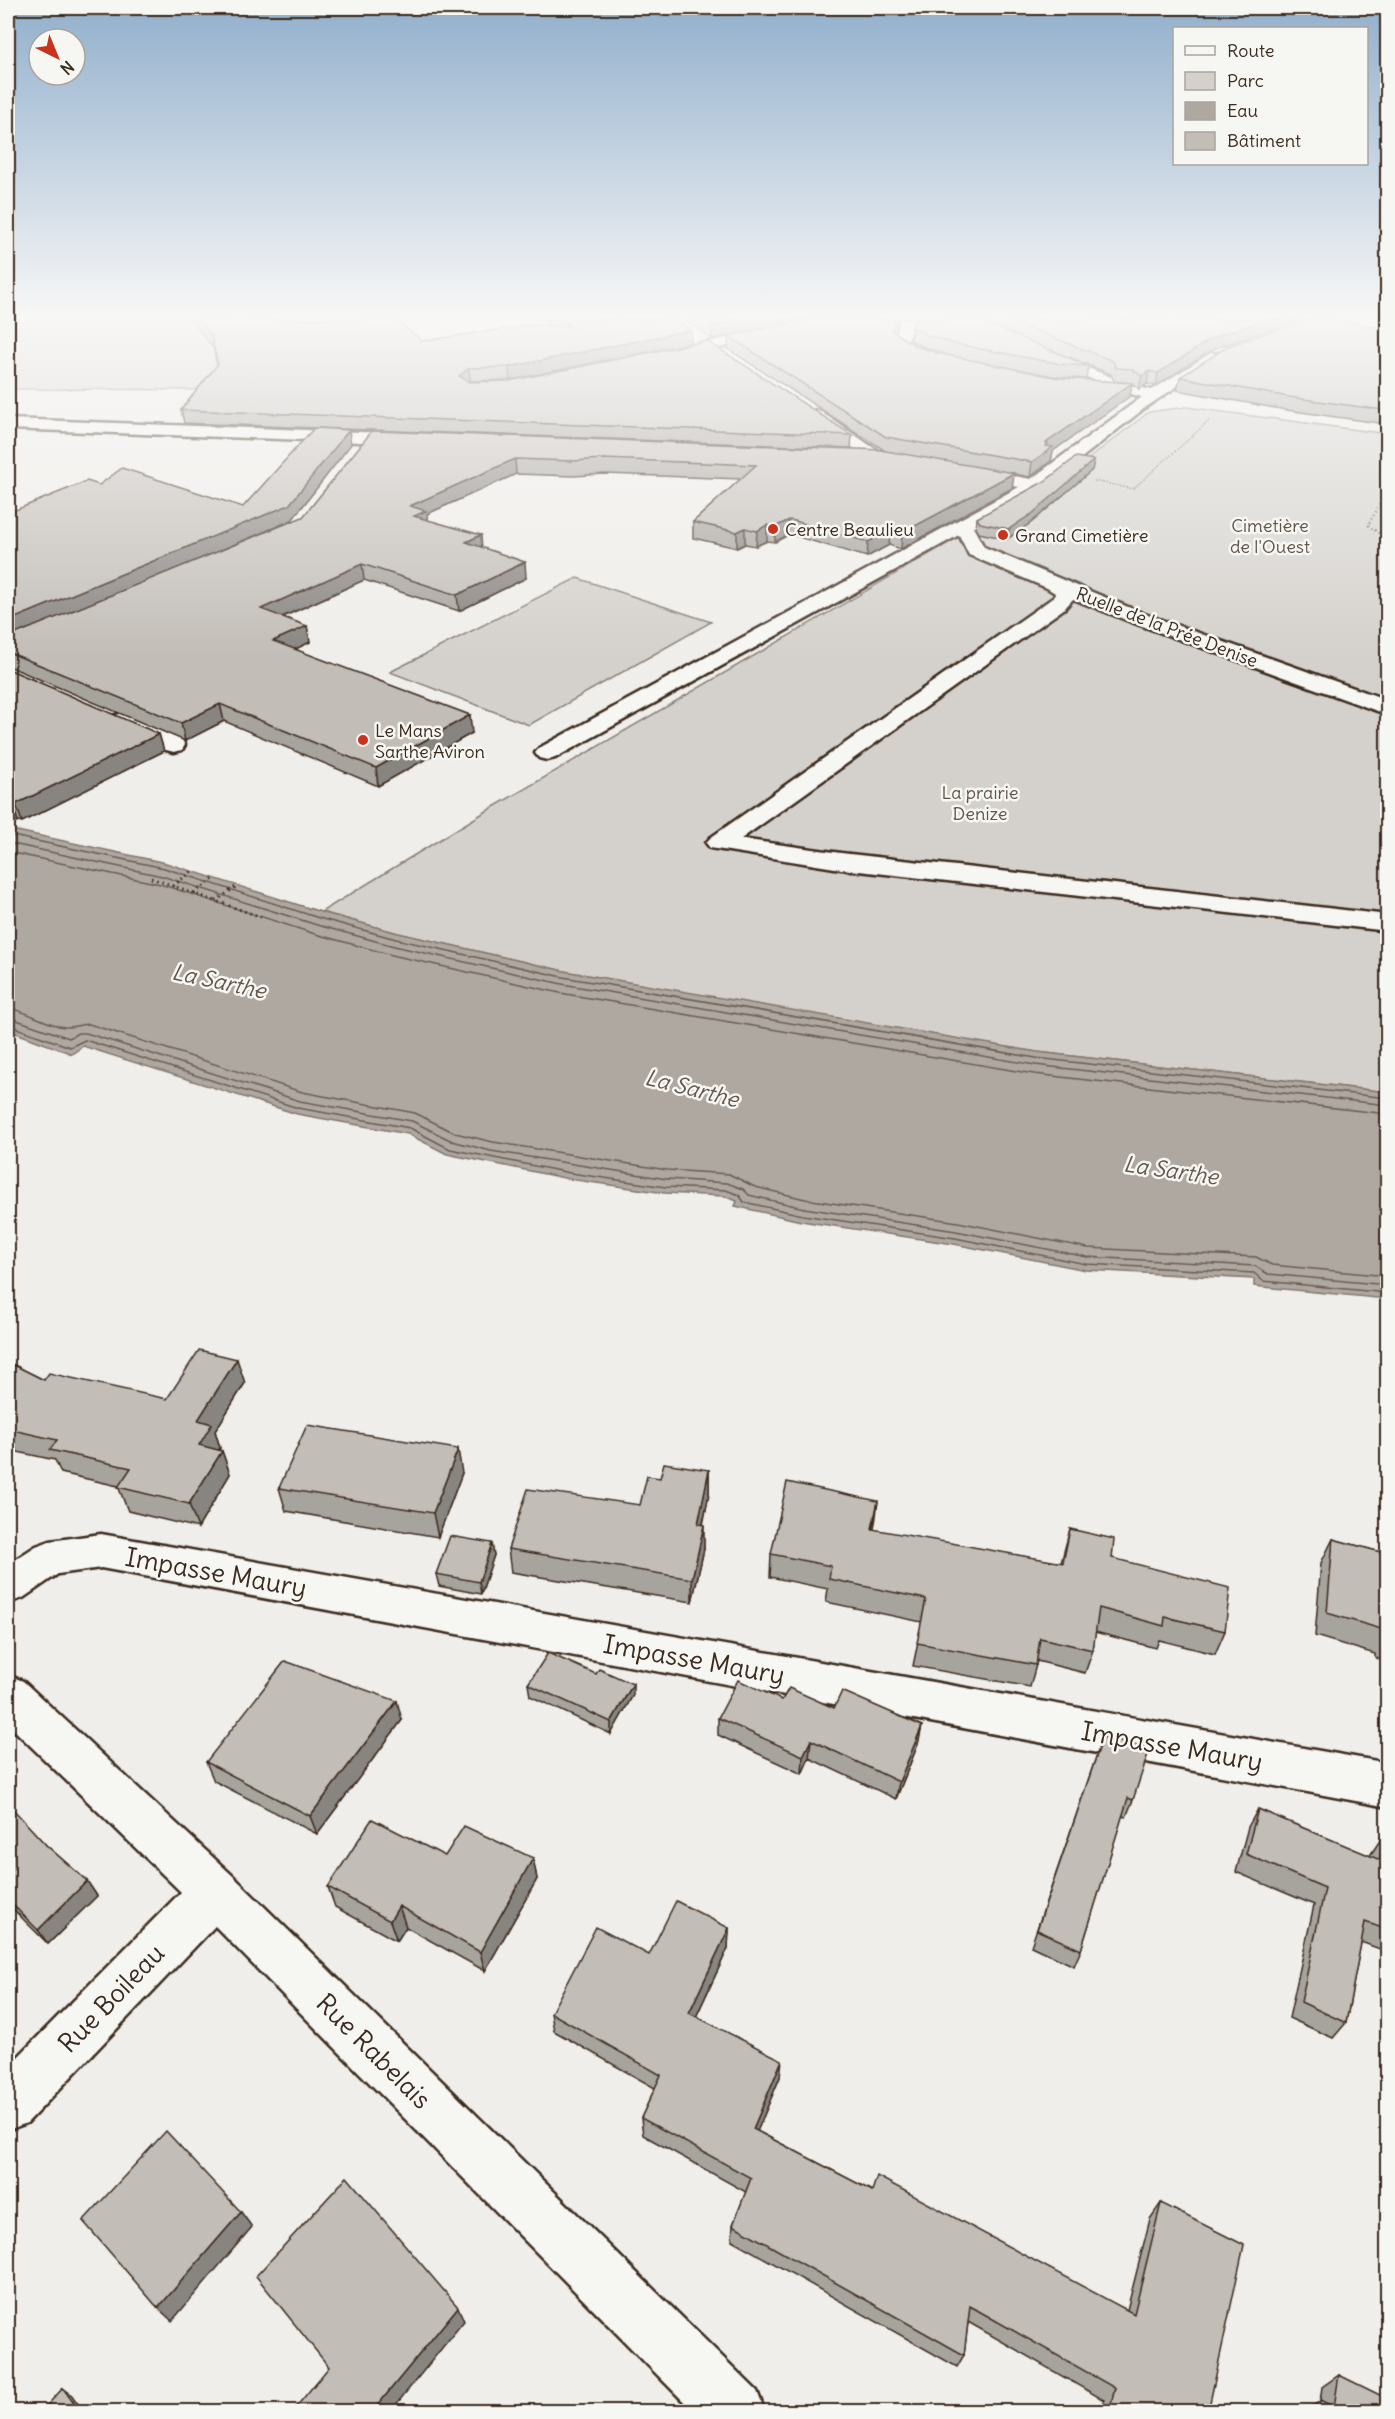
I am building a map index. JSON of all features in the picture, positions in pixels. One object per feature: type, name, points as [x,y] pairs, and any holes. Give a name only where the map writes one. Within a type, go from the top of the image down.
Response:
[{"type":"street","points":[[211,432],[434,440]]},
{"type":"street","points":[[843,432],[885,458],[848,456]]},
{"type":"street","points":[[547,753],[1036,485],[1106,432]]},
{"type":"street","points":[[354,455],[368,438]]},
{"type":"street","points":[[949,469],[1036,485]]},
{"type":"street","name":"Ruelle de la Prée Denise","points":[[963,525],[976,550],[1054,584],[1238,655],[1388,708]]},
{"type":"street","points":[[1054,584],[1065,593],[1064,599],[1058,604],[719,843],[841,861],[1388,923]]},
{"type":"street","points":[[102,714],[174,745]]},
{"type":"street","name":"Impasse Maury","points":[[8,1585],[50,1558],[101,1551],[1388,1785]]},
{"type":"street","name":"Rue Rabelais","points":[[8,1695],[215,1892],[736,2412]]},
{"type":"street","name":"Rue Boileau","points":[[8,2104],[215,1892]]},
{"type":"path","points":[[1093,481],[1133,489],[1197,432]]},
{"type":"path","points":[[1385,538],[1368,525],[1388,490]]},
{"type":"path","points":[[173,886],[192,871]]},
{"type":"path","points":[[151,878],[261,917]]},
{"type":"path","points":[[194,893],[215,878]]},
{"type":"path","points":[[216,901],[237,886]]},
{"type":"green space","name":"La prairie Denize","points":[[1123,432],[1371,432],[1387,434],[1387,1092],[1037,1052],[863,1024],[564,971],[398,933],[321,912],[485,812],[957,538],[980,536],[979,533],[1066,476]]},
{"type":"green space","points":[[577,578],[711,622],[529,725],[390,672]]},
{"type":"water","name":"La Sarthe","points":[[8,829],[166,863],[321,912],[398,933],[564,971],[1037,1052],[1387,1092],[1387,1299],[1254,1286],[1254,1279],[1086,1270],[954,1244],[801,1221],[735,1206],[737,1201],[724,1196],[665,1193],[569,1179],[447,1154],[408,1134],[297,1114],[83,1046],[72,1054],[8,1030]]},
{"type":"building","points":[[311,432],[347,432],[289,505],[8,621],[8,513],[87,481],[99,485],[122,468],[243,507]]},
{"type":"building","points":[[371,432],[880,450],[1014,473],[902,533],[890,530],[868,542],[789,520],[775,527],[767,525],[757,531],[745,528],[737,532],[693,522],[756,465],[604,459],[573,461],[515,459],[410,506],[426,511],[414,516],[481,535],[466,542],[525,562],[457,595],[362,564],[261,609],[307,626],[273,641],[470,715],[376,768],[220,704],[181,723],[8,652],[8,637],[303,517]]},
{"type":"building","points":[[768,432],[847,432],[852,435]]},
{"type":"building","points":[[878,432],[1062,432],[1046,443],[1048,444],[1046,446],[1053,447],[1032,462],[886,437]]},
{"type":"building","points":[[1076,457],[1094,460],[1033,513],[1009,529],[980,523],[977,518],[1045,481]]},
{"type":"building","points":[[8,669],[159,734],[16,804],[12,802],[8,805]]},
{"type":"building","points":[[199,1350],[237,1359],[198,1420],[212,1424],[199,1445],[222,1451],[189,1504],[118,1487],[131,1468],[50,1450],[57,1440],[8,1429],[8,1362],[44,1380],[49,1373],[167,1399]]},
{"type":"building","points":[[307,1425],[458,1449],[433,1513],[279,1488]]},
{"type":"building","points":[[664,1463],[709,1470],[698,1524],[704,1525],[692,1579],[508,1549],[528,1489],[640,1505],[647,1476],[660,1478]]},
{"type":"building","points":[[787,1482],[878,1501],[872,1529],[1063,1563],[1070,1529],[1114,1539],[1112,1558],[1230,1588],[1225,1631],[1165,1617],[1164,1626],[1099,1608],[1093,1650],[1040,1638],[1036,1665],[917,1643],[926,1599],[829,1579],[831,1566],[771,1554]]},
{"type":"building","points":[[450,1536],[492,1543],[479,1582],[436,1574]]},
{"type":"building","points":[[1333,1539],[1388,1554],[1388,1631],[1327,1613]]},
{"type":"building","points":[[548,1653],[596,1674],[599,1669],[633,1684],[611,1722],[528,1684]]},
{"type":"building","points":[[285,1661],[397,1701],[310,1816],[206,1762]]},
{"type":"building","points":[[738,1680],[782,1700],[789,1688],[834,1708],[842,1691],[922,1726],[899,1782],[811,1740],[803,1756],[718,1718]]},
{"type":"building","points":[[1103,1737],[1150,1748],[1133,1800],[1128,1798],[1081,1950],[1037,1930]]},
{"type":"building","points":[[8,1805],[46,1845],[87,1881],[38,1930],[8,1900]]},
{"type":"building","points":[[1258,1809],[1380,1860],[1383,1836],[1388,1838],[1388,1930],[1365,1922],[1346,2023],[1301,2002],[1325,1888],[1246,1854]]},
{"type":"building","points":[[372,1819],[445,1856],[464,1826],[533,1858],[480,1952],[399,1906],[390,1921],[328,1887]]},
{"type":"building","points":[[676,1901],[729,1928],[689,2013],[782,2060],[753,2129],[872,2191],[877,2176],[1134,2314],[1161,2203],[1244,2245],[1208,2412],[1109,2412],[1115,2388],[970,2306],[964,2355],[733,2225],[751,2178],[641,2118],[661,2075],[551,2013],[596,1927],[649,1955]]},
{"type":"building","points":[[166,2131],[241,2212],[158,2308],[83,2221]]},
{"type":"building","points":[[347,2177],[458,2307],[372,2412],[292,2412],[329,2367],[256,2276]]},
{"type":"building","points":[[1339,2375],[1388,2399],[1388,2412],[1319,2412],[1320,2400],[1334,2407]]},
{"type":"building","points":[[63,2388],[80,2412],[41,2412]]},
{"type":"place","name":"Centre Beaulieu","points":[[773,529]]},
{"type":"place","name":"Grand Cimetière","points":[[1003,535]]},
{"type":"place","name":"Le Mans Sarthe Aviron","points":[[363,740]]},
{"type":"park label","name":"Cimetière de l'Ouest","points":[[1270,535]]}]
